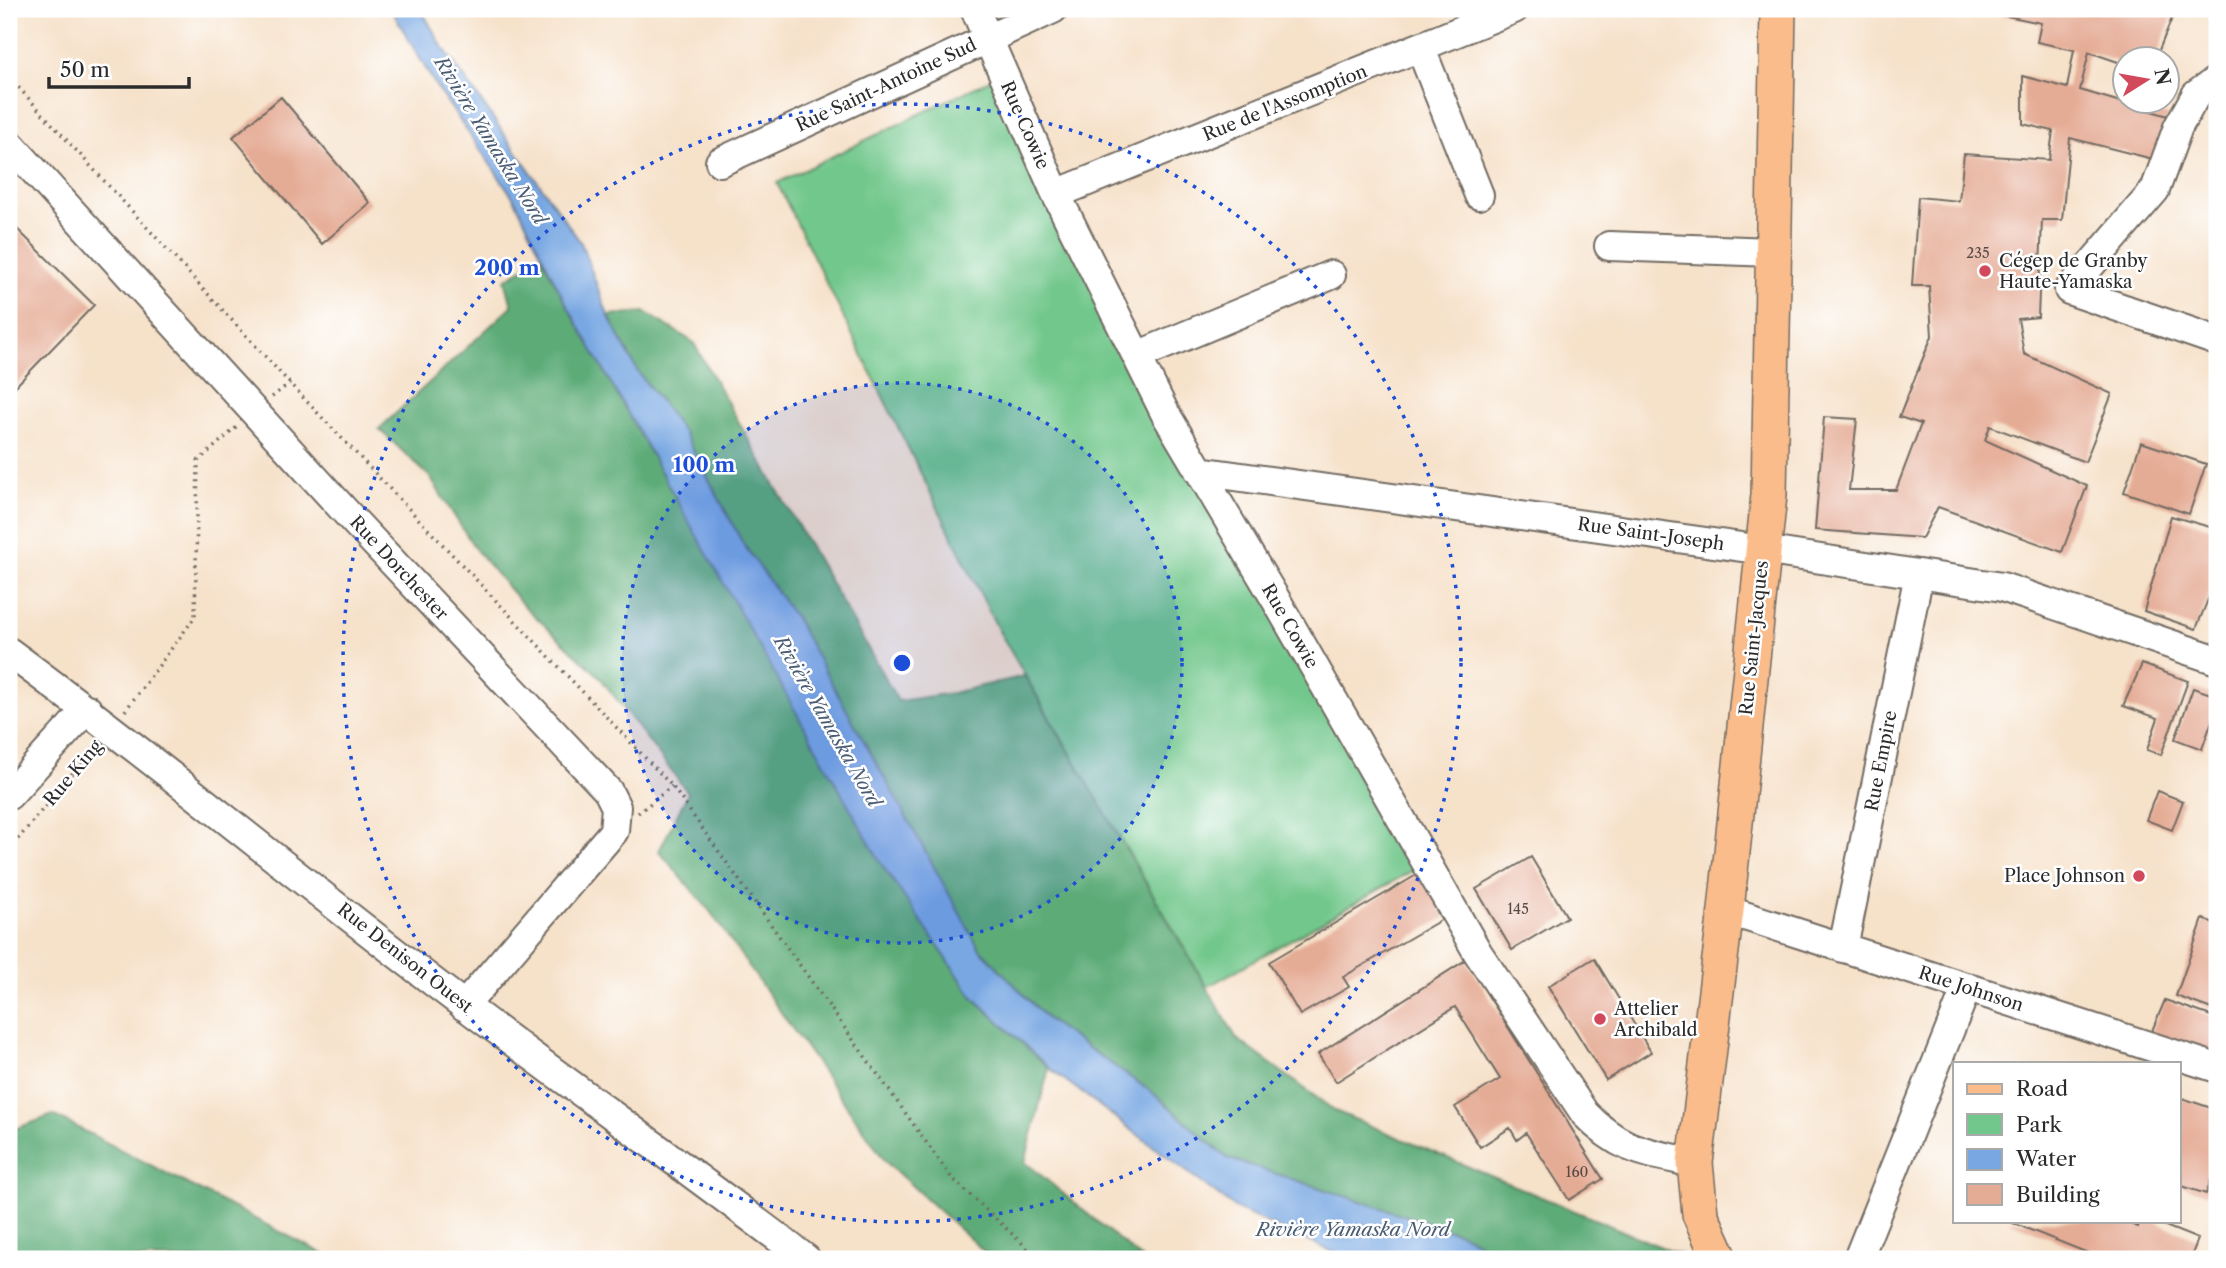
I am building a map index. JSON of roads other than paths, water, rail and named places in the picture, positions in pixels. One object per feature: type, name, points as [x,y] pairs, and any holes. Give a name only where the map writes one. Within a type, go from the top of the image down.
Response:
[{"type":"main road","name":"Rue Saint-Jacques","points":[[1720,1259],[1700,1214],[1695,1163],[1726,910],[1769,495],[1778,9]]},
{"type":"street","name":"Rue Cowie","points":[[975,9],[1056,194],[1137,356],[1199,471],[1471,942],[1585,1114],[1604,1133],[1628,1148],[1695,1163]]},
{"type":"street","name":"Rue Saint-Antoine Sud","points":[[720,162],[1053,9]]},
{"type":"street","name":"Rue de l'Assomption","points":[[1056,194],[1421,49],[1514,9]]},
{"type":"street","points":[[1421,49],[1479,195]]},
{"type":"street","points":[[2217,80],[2196,95],[2178,127],[2155,190],[2069,290],[2217,341]]},
{"type":"street","name":"Rue Dorchester","points":[[9,143],[353,520],[608,791],[616,807],[614,831],[464,1006]]},
{"type":"street","points":[[1609,246],[1773,252]]},
{"type":"street","points":[[1137,356],[1331,275]]},
{"type":"street","name":"Rue Saint-Joseph","points":[[1199,471],[1763,550],[2002,587],[2217,660]]},
{"type":"street","name":"Rue Empire","points":[[1843,948],[1919,574]]},
{"type":"street","name":"Rue Denison Ouest","points":[[9,652],[87,709],[464,1006],[671,1156],[806,1259]]},
{"type":"street","name":"Rue King","points":[[9,795],[87,709]]},
{"type":"street","name":"Rue Johnson","points":[[1726,910],[2217,1068]]},
{"type":"street","points":[[1858,1259],[1966,988]]},
{"type":"water","name":"Rivière Yamaska Nord","points":[[391,9],[421,9],[440,43],[581,243],[608,315],[638,372],[684,433],[742,542],[797,621],[979,948],[1048,1020],[1153,1093],[1227,1158],[1462,1234],[1506,1259],[1349,1259],[1238,1210],[1049,1068],[973,997],[881,863],[563,298],[515,200],[436,86]]},
{"type":"place","name":"Cégep de Granby Haute-Yamaska","points":[[1985,271]]},
{"type":"place","name":"Place Johnson","points":[[2139,876]]},
{"type":"place","name":"Attelier Archibald","points":[[1600,1019]]}]
